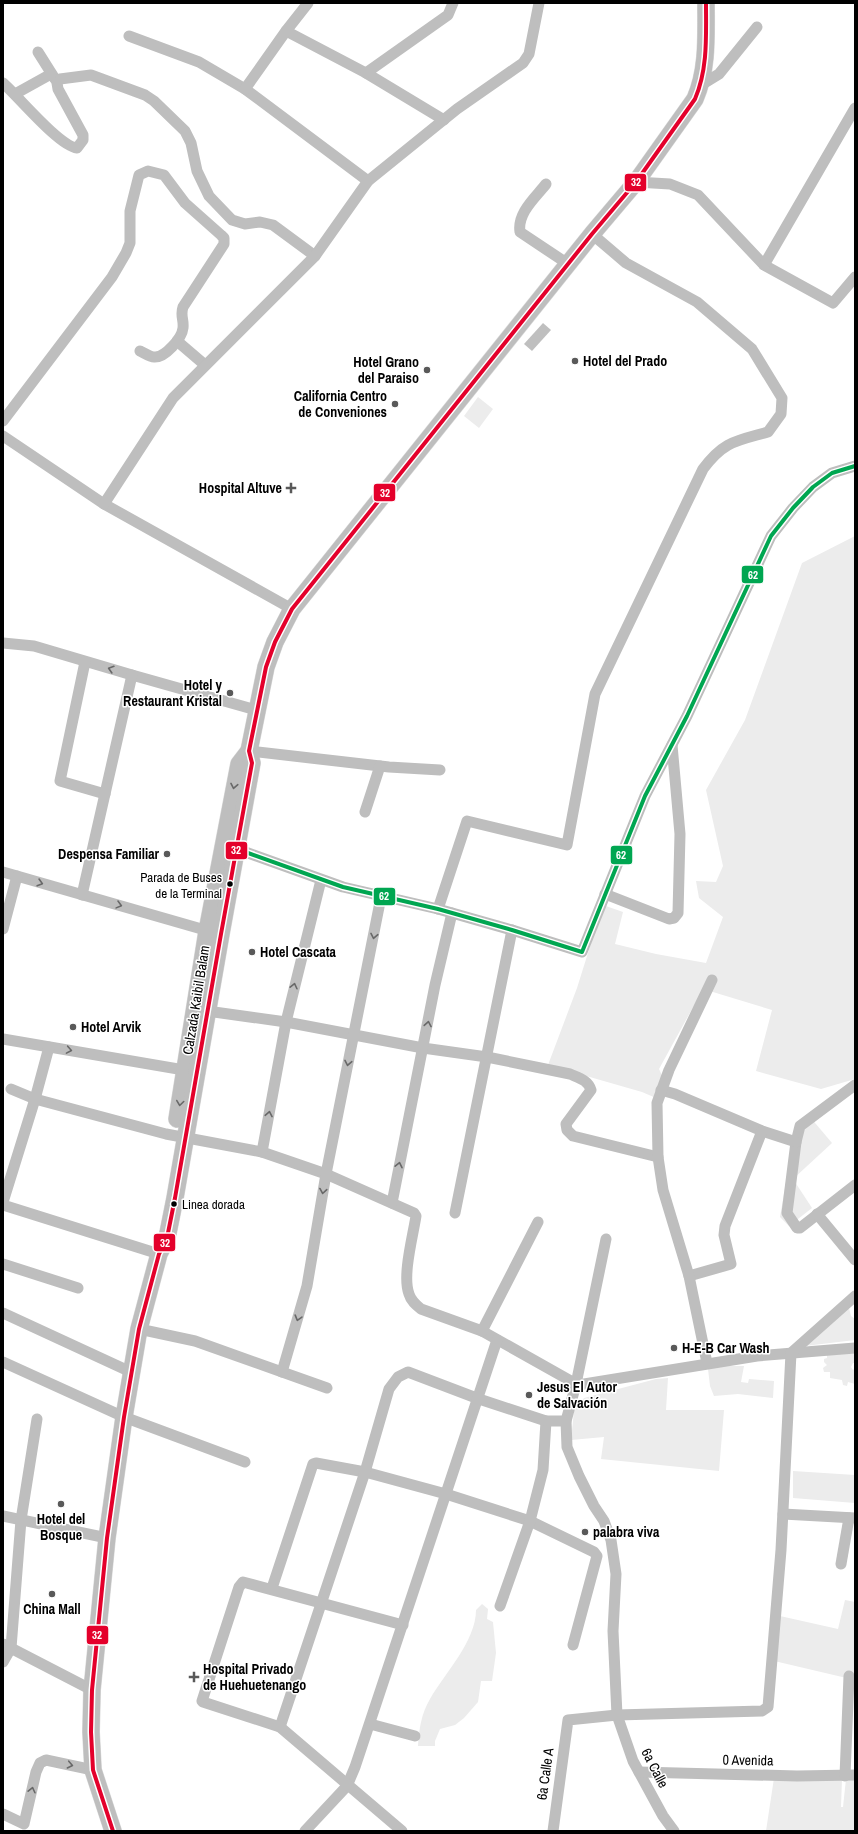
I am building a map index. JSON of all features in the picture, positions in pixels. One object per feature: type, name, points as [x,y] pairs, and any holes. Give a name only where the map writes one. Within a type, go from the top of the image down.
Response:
[{"type":"main road","name":"Calzada Kaibil Balam","points":[[113,1831],[94,1770],[91,1732],[92,1690],[107,1538],[124,1418],[140,1329],[159,1254],[167,1238],[180,1136],[184,1070],[214,933],[237,849],[252,763],[249,751],[256,710],[266,667],[275,642],[292,609],[592,234],[636,182],[695,99],[701,85],[706,60],[706,3]]},
{"type":"main road","name":"Calzada Kaibil Balam","points":[[180,1136],[207,1011],[214,933],[239,764],[249,751]]},
{"type":"street","points":[[245,89],[286,31],[308,3]]},
{"type":"street","points":[[366,73],[448,15],[453,3]]},
{"type":"street","points":[[104,504],[174,398],[315,256],[368,181],[444,120],[523,63],[529,54],[539,3]]},
{"type":"street","points":[[701,85],[719,74],[757,27]]},
{"type":"street","points":[[286,31],[366,73],[444,120]]},
{"type":"street","points":[[129,36],[199,62],[245,89],[368,181]]},
{"type":"street","points":[[3,82],[53,132],[68,145],[77,148],[83,140],[83,136],[58,89],[54,78],[38,52]]},
{"type":"street","points":[[16,94],[54,78],[60,79],[91,75],[138,93],[154,101],[185,131],[191,143],[197,171],[208,196],[232,220],[245,224],[260,222],[273,225],[315,256]]},
{"type":"street","points":[[764,265],[854,113]]},
{"type":"street","points":[[3,421],[112,277],[126,253],[130,242],[130,211],[132,197],[139,176],[148,171],[164,176],[186,203],[224,238],[222,248],[183,306],[181,314],[183,329],[177,341],[164,354],[154,357],[140,351]]},
{"type":"street","points":[[636,182],[670,184],[698,195],[764,265],[833,303],[855,277]]},
{"type":"street","points":[[546,184],[522,214],[519,226],[520,232],[568,264]]},
{"type":"street","points":[[438,909],[466,821],[566,845],[595,694],[703,469],[715,453],[732,442],[768,432],[781,414],[782,398],[752,349],[697,302],[626,263],[592,234]]},
{"type":"street","points":[[177,341],[205,366]]},
{"type":"street","points":[[3,436],[104,504],[292,609]]},
{"type":"street","points":[[237,849],[320,880],[382,897],[438,909],[512,930],[582,953],[645,796],[672,745],[770,536],[813,487],[832,473],[855,466]]},
{"type":"street","points":[[3,643],[34,646],[132,676],[256,710]]},
{"type":"street","points":[[85,662],[60,781],[105,794]]},
{"type":"street","points":[[82,895],[132,676]]},
{"type":"street","points":[[605,894],[669,919],[674,918],[678,914],[680,834],[672,745]]},
{"type":"street","points":[[249,751],[380,766],[440,770]]},
{"type":"street","points":[[365,812],[380,766]]},
{"type":"street","points":[[3,872],[214,933]]},
{"type":"street","points":[[3,930],[17,876]]},
{"type":"street","points":[[262,1152],[286,1022],[320,880]]},
{"type":"street","points":[[282,1372],[307,1286],[326,1174],[382,897]]},
{"type":"street","points":[[392,1203],[424,1048],[435,985],[452,913]]},
{"type":"street","points":[[455,1213],[512,930]]},
{"type":"street","points":[[707,1363],[688,1276],[668,1209],[658,1156],[657,1103],[669,1070],[712,980]]},
{"type":"street","points":[[207,1011],[286,1022],[570,1074],[582,1079],[590,1085],[591,1090],[566,1124],[567,1130],[573,1136],[658,1156]]},
{"type":"street","points":[[3,1039],[184,1070]]},
{"type":"street","points":[[49,1047],[3,1204],[159,1254]]},
{"type":"street","points":[[855,1085],[802,1124],[796,1142],[787,1213],[798,1228],[855,1185]]},
{"type":"street","points":[[11,1089],[35,1099],[180,1136],[262,1152],[326,1174],[414,1213],[416,1216],[406,1278],[411,1300],[421,1309],[482,1331],[576,1384],[707,1363],[791,1353],[855,1348]]},
{"type":"street","points":[[661,1090],[675,1094],[762,1131],[796,1142]]},
{"type":"street","points":[[688,1276],[731,1264],[724,1235],[725,1226],[762,1131]]},
{"type":"street","points":[[818,1214],[855,1260]]},
{"type":"street","points":[[482,1331],[538,1222]]},
{"type":"street","name":"6a Calle","points":[[606,1239],[576,1384],[566,1421],[567,1447],[585,1488],[604,1521],[614,1553],[616,1574],[612,1631],[617,1715],[630,1754],[663,1816],[674,1831]]},
{"type":"street","points":[[3,1264],[78,1288]]},
{"type":"street","points":[[617,1715],[762,1710],[767,1708],[783,1514],[791,1353],[855,1296]]},
{"type":"street","points":[[3,1313],[133,1373]]},
{"type":"street","points":[[140,1329],[195,1341],[327,1388]]},
{"type":"street","points":[[306,1831],[347,1786],[370,1724],[479,1399],[497,1340]]},
{"type":"street","points":[[3,1362],[124,1418],[245,1462]]},
{"type":"street","points":[[280,1727],[365,1472],[389,1389],[398,1377],[408,1372],[479,1399],[546,1421],[566,1421]]},
{"type":"street","points":[[3,1662],[7,1646],[21,1520],[37,1420]]},
{"type":"street","points":[[500,1606],[530,1521],[543,1470],[546,1421]]},
{"type":"street","points":[[272,1588],[313,1464],[316,1463],[365,1472],[446,1494],[530,1521],[596,1554],[573,1645]]},
{"type":"street","points":[[783,1514],[852,1518],[841,1564]]},
{"type":"street","points":[[3,1516],[107,1538]]},
{"type":"street","points":[[402,1831],[347,1786],[280,1727],[202,1701],[240,1585],[245,1582],[272,1588],[403,1625]]},
{"type":"street","points":[[7,1646],[92,1690]]},
{"type":"street","points":[[849,1676],[850,1775]]},
{"type":"street","name":"6a Calle A","points":[[553,1831],[568,1720],[617,1715]]},
{"type":"street","points":[[370,1724],[415,1736]]},
{"type":"street","points":[[3,1814],[24,1824],[36,1772],[40,1763],[46,1760],[94,1770]]},
{"type":"street","name":"0 Avenida","points":[[639,1772],[797,1776],[850,1775]]},
{"type":"shaded area","points":[[543,323],[551,330],[532,351],[524,344]]},
{"type":"shaded area","points":[[478,397],[493,409],[479,428],[464,416]]},
{"type":"shaded area","points":[[855,536],[855,1079],[821,1089],[756,1071],[772,1010],[703,989],[659,1069],[666,1084],[656,1098],[642,1092],[548,1065],[577,988],[603,905],[623,912],[615,944],[656,954],[706,963],[723,917],[699,898],[696,881],[716,882],[723,866],[706,790],[745,720],[802,563]]},
{"type":"shaded area","points":[[810,1117],[832,1143],[793,1179],[812,1208],[789,1226],[780,1217],[795,1129]]},
{"type":"shaded area","points":[[849,1308],[851,1316],[855,1319],[855,1340],[805,1346]]},
{"type":"shaded area","points":[[855,1353],[855,1363],[853,1363],[851,1367],[853,1370],[855,1368],[855,1384],[848,1382],[847,1386],[843,1385],[842,1380],[830,1378],[830,1372],[824,1372],[823,1368],[827,1365],[824,1362],[824,1359],[827,1358],[827,1355]]},
{"type":"shaded area","points":[[723,1366],[744,1366],[741,1382],[748,1383],[749,1379],[774,1381],[773,1398],[738,1394],[714,1396],[710,1386],[708,1369]]},
{"type":"shaded area","points":[[668,1378],[666,1410],[724,1410],[719,1471],[601,1459],[604,1437],[571,1440],[574,1411],[584,1398],[656,1379]]},
{"type":"shaded area","points":[[793,1471],[855,1475],[855,1503],[793,1498]]},
{"type":"shaded area","points":[[845,1600],[855,1602],[855,1680],[770,1660],[780,1616],[838,1629]]},
{"type":"shaded area","points":[[482,1604],[488,1609],[487,1619],[493,1622],[496,1653],[492,1681],[481,1681],[478,1702],[464,1718],[455,1725],[440,1729],[435,1741],[435,1746],[418,1746],[424,1710],[436,1689],[459,1656],[471,1633],[475,1622],[476,1610]]},
{"type":"shaded area","points":[[774,1778],[842,1779],[841,1807],[843,1807],[846,1779],[855,1779],[855,1831],[766,1831]]},
{"type":"transit line","name":"32","points":[[113,1831],[93,1770],[91,1732],[92,1690],[107,1538],[124,1417],[139,1329],[159,1254],[167,1238],[175,1198],[252,763],[249,751],[266,667],[275,642],[292,609],[592,234],[636,182],[695,99],[704,64],[706,40],[706,3]]},
{"type":"transit line","name":"62","points":[[237,849],[343,887],[438,909],[582,952],[645,796],[687,716],[771,536],[793,508],[813,487],[832,473],[855,466]]},
{"type":"place","name":"Hotel del Prado","points":[[575,361]]},
{"type":"place","name":"Hotel Grano del Paraiso","points":[[427,370]]},
{"type":"place","name":"California Centro de Conveniones","points":[[395,404]]},
{"type":"place","name":"Hospital Altuve","points":[[291,488]]},
{"type":"place","name":"Hotel y Restaurant Kristal","points":[[230,693]]},
{"type":"place","name":"Despensa Familiar","points":[[167,854]]},
{"type":"place","name":"Parada de Buses de la Terminal","points":[[230,884]]},
{"type":"place","name":"Hotel Cascata","points":[[252,952]]},
{"type":"place","name":"Hotel Arvik","points":[[73,1027]]},
{"type":"place","name":"Linea dorada","points":[[174,1204]]},
{"type":"place","name":"H-E-B Car Wash","points":[[674,1348]]},
{"type":"place","name":"Jesus El Autor de Salvación","points":[[529,1395]]},
{"type":"place","name":"Hotel del Bosque","points":[[61,1504]]},
{"type":"place","name":"palabra viva","points":[[585,1532]]},
{"type":"place","name":"China Mall","points":[[52,1594]]},
{"type":"place","name":"Hospital Privado de Huehuetenango","points":[[194,1677]]}]
